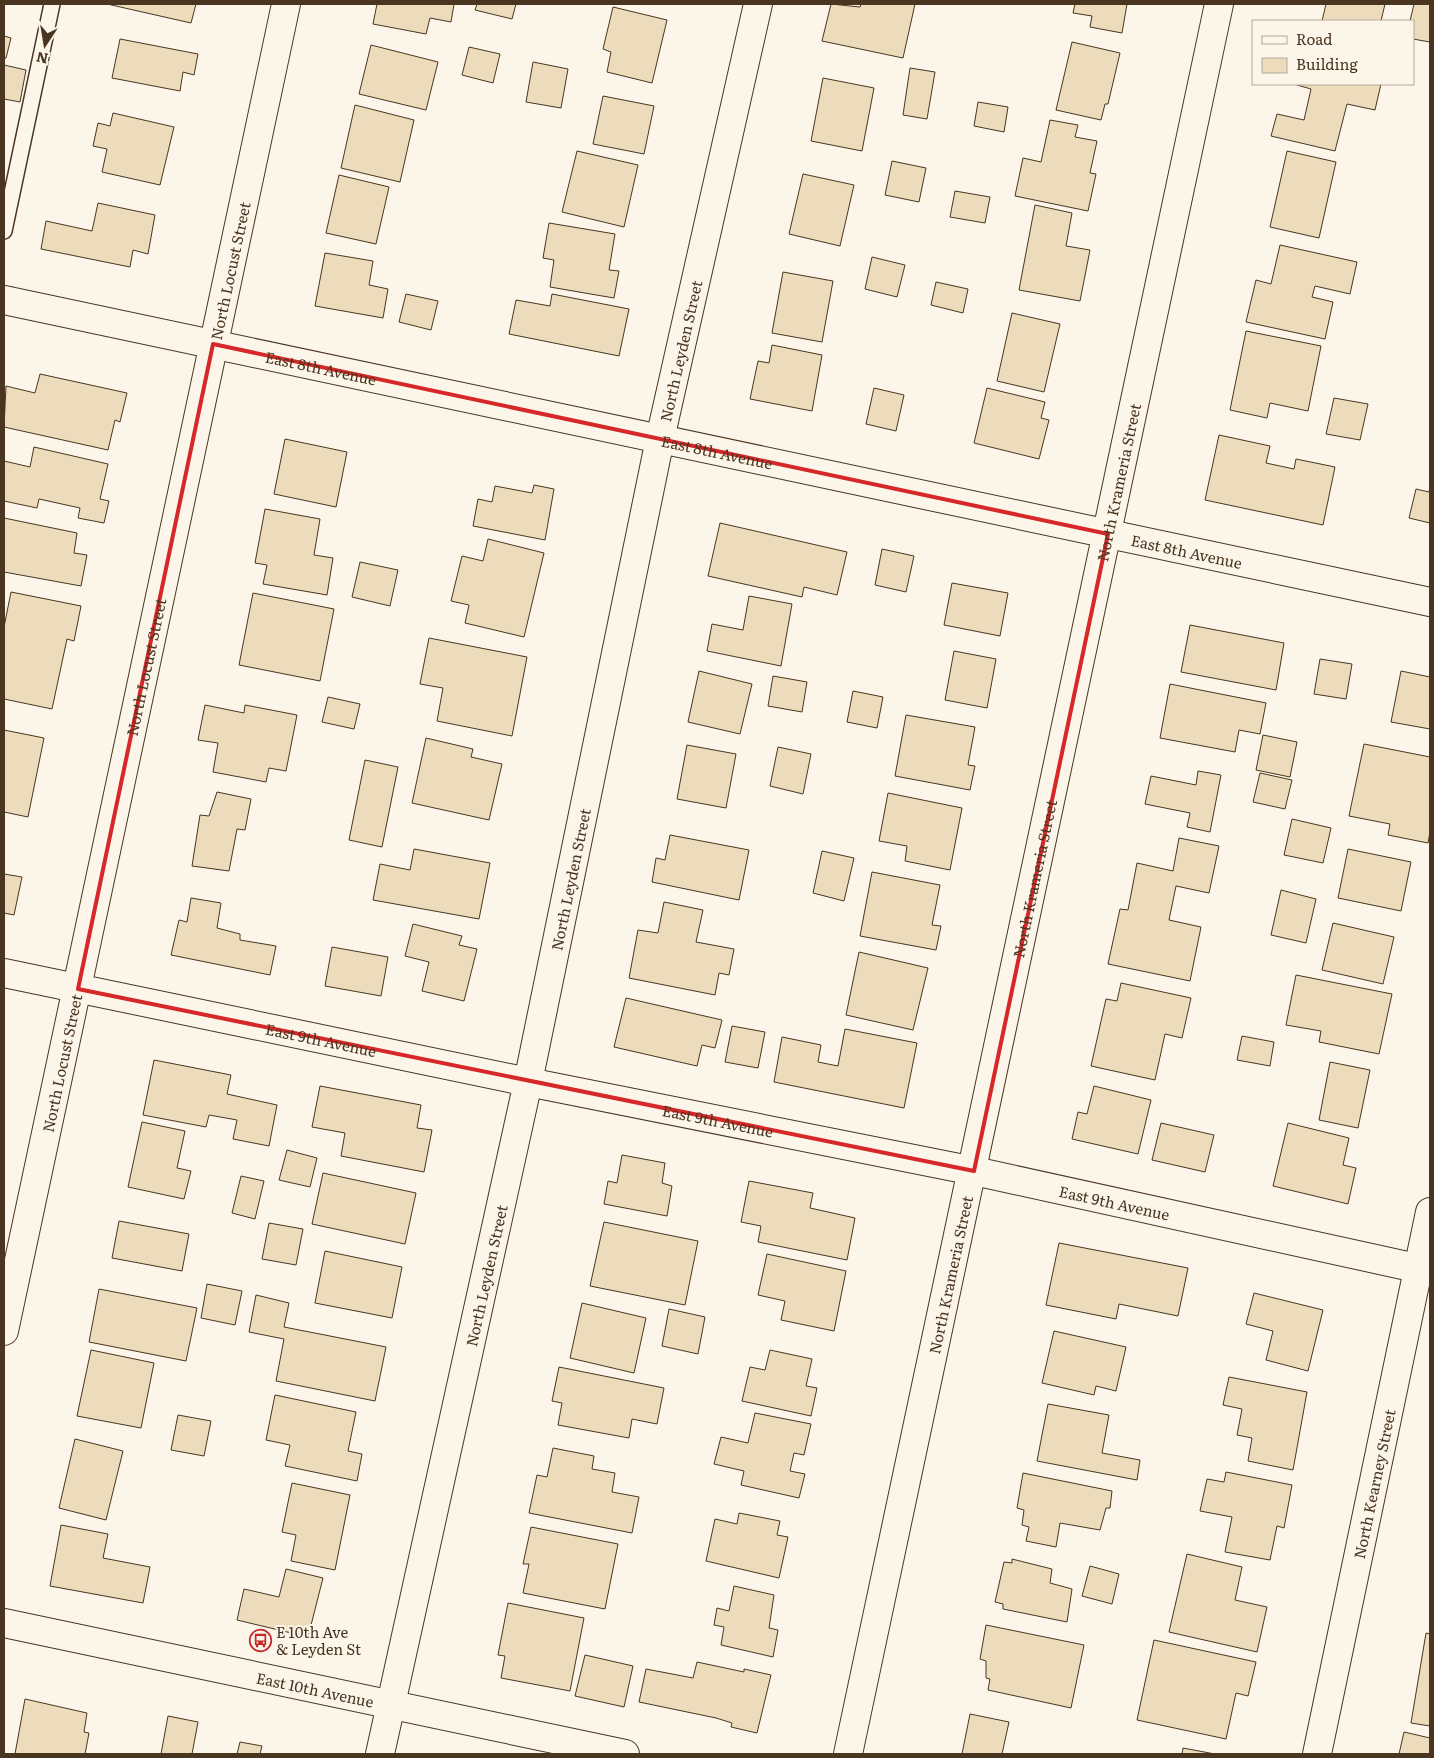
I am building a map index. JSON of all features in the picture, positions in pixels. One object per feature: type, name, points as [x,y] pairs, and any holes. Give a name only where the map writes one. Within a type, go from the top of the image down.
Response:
[{"type":"street","name":"North Locust Street","points":[[4,1331],[286,4]]},
{"type":"street","name":"North Leyden Street","points":[[380,1754],[528,1082],[660,439],[758,4]]},
{"type":"street","name":"North Krameria Street","points":[[848,1754],[974,1170],[1219,4]]},
{"type":"street","name":"East 8th Avenue","points":[[4,300],[1430,602]]},
{"type":"street","name":"East 9th Avenue","points":[[4,973],[528,1082],[974,1170],[1424,1270]]},
{"type":"street","name":"North Kearney Street","points":[[1317,1754],[1424,1270],[1430,1212]]},
{"type":"street","name":"East 10th Avenue","points":[[4,1623],[625,1754]]},
{"type":"lane","points":[[4,231],[52,4]]},
{"type":"highlighted area","points":[[213,344],[1108,534],[974,1171],[78,989]]},
{"type":"building","points":[[107,4],[196,4],[191,23]]},
{"type":"building","points":[[377,4],[454,4],[451,22],[430,18],[426,34],[373,24]]},
{"type":"building","points":[[477,4],[516,4],[512,19],[475,10]]},
{"type":"building","points":[[831,4],[860,7],[861,4],[915,4],[903,58],[822,41]]},
{"type":"building","points":[[1075,4],[1127,4],[1122,33],[1090,27],[1092,16],[1073,13]]},
{"type":"building","points":[[1326,4],[1385,4],[1381,20],[1322,20]]},
{"type":"building","points":[[1414,4],[1430,4],[1430,42],[1414,39],[1414,20],[1410,20]]},
{"type":"building","points":[[613,7],[667,20],[652,83],[607,72],[611,52],[603,49]]},
{"type":"building","points":[[4,36],[11,38],[6,58],[4,58]]},
{"type":"building","points":[[120,39],[198,54],[194,75],[183,72],[180,91],[112,78]]},
{"type":"building","points":[[1072,42],[1120,53],[1108,104],[1105,104],[1101,120],[1056,110]]},
{"type":"building","points":[[371,45],[438,62],[426,110],[359,94]]},
{"type":"building","points":[[469,47],[500,54],[493,83],[462,75]]},
{"type":"building","points":[[533,62],[568,69],[561,108],[526,102]]},
{"type":"building","points":[[4,65],[26,70],[20,102],[4,99]]},
{"type":"building","points":[[910,68],[935,72],[927,119],[903,115]]},
{"type":"building","points":[[823,78],[874,88],[862,151],[811,141]]},
{"type":"building","points":[[1297,85],[1381,85],[1375,110],[1347,104],[1335,151],[1271,136],[1277,114],[1304,120],[1311,89]]},
{"type":"building","points":[[603,96],[654,106],[644,154],[593,144]]},
{"type":"building","points":[[978,102],[1008,107],[1004,132],[974,126]]},
{"type":"building","points":[[355,105],[414,120],[400,182],[341,168]]},
{"type":"building","points":[[113,113],[174,127],[160,185],[102,172],[107,149],[93,146],[98,123],[110,126]]},
{"type":"building","points":[[1050,120],[1078,125],[1075,137],[1097,141],[1090,173],[1096,174],[1088,211],[1015,196],[1023,158],[1041,162]]},
{"type":"building","points":[[577,151],[638,165],[624,227],[562,212]]},
{"type":"building","points":[[1287,151],[1336,162],[1319,238],[1270,227]]},
{"type":"building","points":[[892,161],[926,168],[919,202],[885,195]]},
{"type":"building","points":[[803,174],[854,185],[840,246],[789,234]]},
{"type":"building","points":[[339,175],[389,187],[376,244],[326,233]]},
{"type":"building","points":[[955,191],[990,197],[985,223],[950,217]]},
{"type":"building","points":[[98,203],[155,215],[148,254],[133,250],[130,267],[41,249],[46,221],[92,231]]},
{"type":"building","points":[[1035,205],[1072,213],[1066,246],[1090,250],[1080,301],[1019,290]]},
{"type":"building","points":[[549,223],[615,234],[609,270],[619,271],[614,298],[550,287],[554,260],[543,258]]},
{"type":"building","points":[[1280,245],[1357,262],[1350,294],[1315,286],[1312,297],[1333,302],[1325,339],[1246,322],[1256,280],[1271,284]]},
{"type":"building","points":[[325,253],[373,261],[369,285],[388,289],[383,318],[315,306]]},
{"type":"building","points":[[872,257],[905,265],[897,297],[865,289]]},
{"type":"building","points":[[783,272],[833,281],[822,342],[772,333]]},
{"type":"building","points":[[936,282],[968,289],[963,313],[931,305]]},
{"type":"building","points":[[406,294],[438,301],[431,330],[399,322]]},
{"type":"building","points":[[552,294],[629,309],[619,356],[509,334],[516,300],[550,306]]},
{"type":"building","points":[[1012,313],[1060,324],[1044,392],[997,381]]},
{"type":"building","points":[[1246,331],[1321,346],[1308,411],[1270,403],[1267,418],[1230,410]]},
{"type":"building","points":[[772,345],[822,355],[812,411],[750,399],[758,361],[769,363]]},
{"type":"building","points":[[40,374],[127,393],[120,422],[115,420],[108,450],[4,427],[6,386],[35,393]]},
{"type":"building","points":[[874,388],[904,395],[896,431],[866,424]]},
{"type":"building","points":[[987,388],[1045,402],[1041,418],[1049,420],[1039,459],[974,443]]},
{"type":"building","points":[[1334,398],[1368,404],[1360,440],[1326,434]]},
{"type":"building","points":[[1219,435],[1270,446],[1266,463],[1294,469],[1296,459],[1335,467],[1323,525],[1205,500]]},
{"type":"building","points":[[285,439],[347,452],[336,507],[274,494]]},
{"type":"building","points":[[34,447],[108,464],[100,499],[109,501],[104,523],[78,518],[80,508],[39,499],[37,508],[4,501],[4,461],[30,467]]},
{"type":"building","points":[[534,485],[554,489],[545,540],[473,526],[478,499],[492,502],[495,486],[532,493]]},
{"type":"building","points":[[1430,487],[1430,523],[1409,518],[1416,489],[1429,492]]},
{"type":"building","points":[[265,509],[320,519],[314,555],[333,558],[327,595],[263,584],[267,565],[255,563]]},
{"type":"building","points":[[4,518],[77,533],[74,553],[87,555],[81,586],[4,572]]},
{"type":"building","points":[[720,523],[847,552],[837,595],[804,587],[802,597],[708,576]]},
{"type":"building","points":[[488,539],[544,553],[524,637],[465,623],[469,605],[451,601],[462,556],[483,561]]},
{"type":"building","points":[[882,549],[914,556],[906,592],[875,585]]},
{"type":"building","points":[[360,562],[398,570],[390,606],[352,597]]},
{"type":"building","points":[[952,583],[1008,593],[1000,636],[944,625]]},
{"type":"building","points":[[11,592],[81,606],[74,641],[67,639],[52,709],[4,699],[4,627]]},
{"type":"building","points":[[253,593],[334,609],[320,681],[239,665]]},
{"type":"building","points":[[749,596],[792,604],[781,666],[707,651],[712,624],[743,630]]},
{"type":"building","points":[[1190,625],[1284,643],[1276,690],[1181,672]]},
{"type":"building","points":[[429,638],[527,657],[512,736],[437,721],[443,688],[420,684]]},
{"type":"building","points":[[954,651],[996,659],[987,708],[945,700]]},
{"type":"building","points":[[1320,659],[1352,664],[1346,699],[1314,694]]},
{"type":"building","points":[[699,671],[752,684],[740,734],[688,722]]},
{"type":"building","points":[[1401,671],[1430,677],[1430,729],[1391,722]]},
{"type":"building","points":[[773,676],[807,682],[802,712],[768,706]]},
{"type":"building","points":[[1170,684],[1266,703],[1260,734],[1239,730],[1235,752],[1160,738]]},
{"type":"building","points":[[853,691],[883,697],[877,728],[847,722]]},
{"type":"building","points":[[328,697],[360,704],[354,729],[322,722]]},
{"type":"building","points":[[205,705],[244,713],[245,705],[297,715],[286,771],[269,768],[266,782],[213,772],[218,743],[198,740]]},
{"type":"building","points":[[906,715],[975,727],[968,765],[975,766],[970,790],[895,776]]},
{"type":"building","points":[[4,730],[44,738],[28,817],[4,812]]},
{"type":"building","points":[[1263,735],[1297,742],[1290,777],[1256,770]]},
{"type":"building","points":[[426,738],[473,749],[471,757],[502,764],[489,820],[412,803]]},
{"type":"building","points":[[1364,744],[1430,757],[1430,832],[1428,843],[1388,835],[1390,824],[1349,816]]},
{"type":"building","points":[[687,745],[736,754],[726,808],[677,799]]},
{"type":"building","points":[[778,747],[811,754],[803,794],[770,786]]},
{"type":"building","points":[[365,760],[398,767],[382,847],[349,840]]},
{"type":"building","points":[[1198,771],[1221,775],[1210,832],[1187,827],[1190,813],[1145,804],[1151,776],[1196,785]]},
{"type":"building","points":[[1260,773],[1292,780],[1285,809],[1253,802]]},
{"type":"building","points":[[217,792],[251,799],[245,830],[237,829],[229,871],[192,866],[200,815],[209,816]]},
{"type":"building","points":[[888,793],[962,808],[950,870],[905,861],[907,846],[879,841]]},
{"type":"building","points":[[1292,819],[1331,828],[1323,863],[1284,855]]},
{"type":"building","points":[[670,835],[749,850],[739,900],[652,882],[656,858],[665,860]]},
{"type":"building","points":[[1179,838],[1219,846],[1209,893],[1176,886],[1169,920],[1201,927],[1190,981],[1108,964],[1120,909],[1128,910],[1137,863],[1173,871]]},
{"type":"building","points":[[414,849],[490,863],[479,919],[373,900],[380,864],[410,870]]},
{"type":"building","points":[[1348,849],[1411,862],[1401,911],[1338,898]]},
{"type":"building","points":[[822,851],[854,858],[844,901],[813,893]]},
{"type":"building","points":[[872,872],[940,885],[932,925],[941,926],[936,950],[860,936]]},
{"type":"building","points":[[4,874],[22,877],[14,915],[4,913]]},
{"type":"building","points":[[1281,890],[1316,899],[1306,943],[1271,935]]},
{"type":"building","points":[[191,898],[221,903],[217,928],[240,934],[240,940],[276,946],[270,975],[171,955],[179,920],[187,922]]},
{"type":"building","points":[[664,902],[703,910],[696,942],[734,949],[729,975],[719,973],[715,995],[629,978],[638,930],[658,933]]},
{"type":"building","points":[[1333,923],[1394,937],[1383,984],[1322,970]]},
{"type":"building","points":[[413,924],[462,936],[459,945],[477,949],[464,1001],[422,991],[429,962],[405,956]]},
{"type":"building","points":[[332,947],[388,957],[381,996],[325,986]]},
{"type":"building","points":[[859,952],[928,968],[913,1030],[846,1015]]},
{"type":"building","points":[[1296,975],[1392,994],[1379,1054],[1319,1042],[1321,1031],[1286,1025]]},
{"type":"building","points":[[1121,983],[1191,998],[1182,1038],[1165,1034],[1155,1080],[1091,1066],[1106,999],[1117,1001]]},
{"type":"building","points":[[626,998],[722,1020],[715,1048],[702,1045],[697,1066],[614,1047]]},
{"type":"building","points":[[732,1026],[765,1032],[758,1068],[725,1062]]},
{"type":"building","points":[[845,1029],[917,1043],[904,1108],[774,1082],[782,1037],[821,1045],[818,1062],[838,1066]]},
{"type":"building","points":[[1242,1036],[1274,1042],[1270,1066],[1237,1060]]},
{"type":"building","points":[[154,1060],[231,1075],[227,1094],[277,1105],[269,1146],[233,1139],[237,1120],[209,1115],[206,1127],[143,1115]]},
{"type":"building","points":[[1330,1062],[1370,1070],[1358,1128],[1319,1120]]},
{"type":"building","points":[[320,1086],[421,1105],[417,1128],[432,1130],[424,1172],[341,1156],[345,1133],[312,1127]]},
{"type":"building","points":[[1094,1086],[1151,1100],[1138,1154],[1072,1139],[1078,1112],[1087,1114]]},
{"type":"building","points":[[142,1122],[185,1131],[177,1168],[191,1171],[184,1199],[128,1187]]},
{"type":"building","points":[[1161,1123],[1214,1135],[1205,1172],[1152,1160]]},
{"type":"building","points":[[1288,1123],[1349,1138],[1343,1165],[1356,1168],[1348,1204],[1273,1186]]},
{"type":"building","points":[[287,1150],[317,1158],[310,1187],[279,1180]]},
{"type":"building","points":[[622,1155],[665,1163],[662,1183],[672,1186],[667,1216],[604,1204],[608,1181],[617,1183]]},
{"type":"building","points":[[323,1173],[416,1193],[405,1244],[312,1224]]},
{"type":"building","points":[[241,1176],[264,1181],[255,1219],[232,1213]]},
{"type":"building","points":[[749,1181],[813,1193],[810,1208],[855,1218],[847,1260],[758,1242],[761,1226],[741,1222]]},
{"type":"building","points":[[119,1221],[189,1234],[182,1271],[112,1258]]},
{"type":"building","points":[[604,1222],[698,1241],[685,1305],[590,1286]]},
{"type":"building","points":[[269,1223],[303,1229],[296,1265],[262,1259]]},
{"type":"building","points":[[1059,1243],[1188,1268],[1178,1316],[1119,1304],[1116,1319],[1046,1305]]},
{"type":"building","points":[[325,1251],[402,1267],[392,1318],[315,1303]]},
{"type":"building","points":[[767,1254],[846,1271],[834,1331],[781,1320],[785,1301],[758,1295]]},
{"type":"building","points":[[207,1284],[242,1291],[235,1325],[201,1318]]},
{"type":"building","points":[[99,1289],[197,1308],[186,1361],[89,1342]]},
{"type":"building","points":[[1254,1293],[1323,1310],[1308,1371],[1266,1360],[1273,1331],[1246,1324]]},
{"type":"building","points":[[256,1295],[289,1303],[284,1327],[386,1347],[375,1401],[276,1381],[284,1339],[249,1332]]},
{"type":"building","points":[[582,1303],[646,1318],[634,1373],[570,1358]]},
{"type":"building","points":[[669,1309],[705,1317],[698,1354],[662,1346]]},
{"type":"building","points":[[1054,1331],[1126,1347],[1116,1391],[1096,1386],[1094,1395],[1042,1383]]},
{"type":"building","points":[[91,1350],[154,1363],[141,1428],[77,1416]]},
{"type":"building","points":[[770,1350],[812,1359],[806,1386],[817,1388],[811,1416],[742,1401],[750,1367],[765,1370]]},
{"type":"building","points":[[559,1367],[664,1388],[657,1424],[632,1419],[629,1438],[558,1425],[562,1403],[552,1401]]},
{"type":"building","points":[[1229,1377],[1307,1392],[1293,1470],[1248,1461],[1252,1438],[1237,1435],[1242,1409],[1223,1405]]},
{"type":"building","points":[[275,1395],[356,1412],[348,1451],[362,1454],[357,1481],[285,1466],[290,1445],[266,1440]]},
{"type":"building","points":[[1048,1404],[1109,1415],[1102,1453],[1140,1460],[1137,1480],[1037,1461]]},
{"type":"building","points":[[755,1413],[811,1424],[804,1455],[794,1453],[790,1471],[805,1474],[799,1498],[741,1485],[744,1471],[714,1464],[721,1437],[748,1443]]},
{"type":"building","points":[[178,1415],[211,1421],[204,1456],[171,1450]]},
{"type":"building","points":[[75,1439],[123,1451],[106,1520],[59,1508]]},
{"type":"building","points":[[553,1448],[594,1456],[592,1469],[615,1473],[612,1492],[639,1497],[632,1533],[529,1513],[537,1475],[547,1477]]},
{"type":"building","points":[[1226,1472],[1292,1485],[1284,1528],[1277,1526],[1270,1560],[1225,1552],[1232,1517],[1200,1511],[1207,1479],[1224,1482]]},
{"type":"building","points":[[1023,1473],[1112,1491],[1110,1508],[1106,1508],[1100,1530],[1060,1523],[1056,1547],[1026,1541],[1029,1527],[1022,1525],[1024,1510],[1017,1508]]},
{"type":"building","points":[[292,1483],[350,1495],[335,1570],[291,1561],[296,1535],[282,1532]]},
{"type":"building","points":[[739,1513],[780,1521],[777,1535],[788,1537],[779,1578],[706,1561],[715,1519],[737,1524]]},
{"type":"building","points":[[61,1525],[108,1534],[103,1558],[150,1567],[143,1603],[50,1586]]},
{"type":"building","points":[[531,1527],[618,1544],[605,1609],[523,1593],[529,1564],[523,1564]]},
{"type":"building","points":[[1187,1554],[1242,1567],[1235,1600],[1267,1607],[1257,1652],[1169,1632]]},
{"type":"building","points":[[1012,1559],[1052,1569],[1050,1583],[1072,1589],[1067,1622],[1003,1609],[1003,1604],[995,1602],[1004,1562],[1012,1563]]},
{"type":"building","points":[[1090,1566],[1119,1574],[1112,1604],[1082,1596]]},
{"type":"building","points":[[286,1569],[323,1578],[308,1637],[237,1620],[244,1589],[279,1597]]},
{"type":"building","points":[[734,1586],[774,1595],[769,1628],[778,1630],[773,1657],[721,1645],[724,1627],[714,1625],[717,1608],[729,1611]]},
{"type":"building","points":[[508,1603],[584,1618],[570,1691],[501,1678],[505,1656],[498,1655]]},
{"type":"building","points":[[986,1625],[1084,1645],[1071,1708],[988,1690],[990,1679],[986,1678],[986,1661],[980,1659]]},
{"type":"building","points":[[1426,1633],[1430,1634],[1430,1726],[1411,1723]]},
{"type":"building","points":[[1154,1640],[1256,1662],[1248,1696],[1236,1693],[1226,1739],[1137,1720]]},
{"type":"building","points":[[585,1655],[633,1666],[624,1707],[575,1696]]},
{"type":"building","points":[[697,1662],[744,1672],[744,1669],[771,1675],[757,1733],[731,1727],[732,1723],[716,1718],[639,1702],[646,1669],[693,1678]]},
{"type":"building","points":[[25,1699],[87,1713],[84,1732],[89,1733],[85,1754],[15,1754]]},
{"type":"building","points":[[970,1714],[1009,1722],[1002,1754],[962,1754]]},
{"type":"building","points":[[168,1716],[198,1722],[192,1754],[161,1754]]},
{"type":"building","points":[[1404,1732],[1430,1738],[1430,1754],[1399,1754]]},
{"type":"building","points":[[240,1742],[262,1746],[260,1754],[237,1754]]},
{"type":"building","points":[[1183,1748],[1215,1754],[1182,1754]]},
{"type":"place","name":"E 10th Ave & Leyden St","points":[[260,1640]]}]
